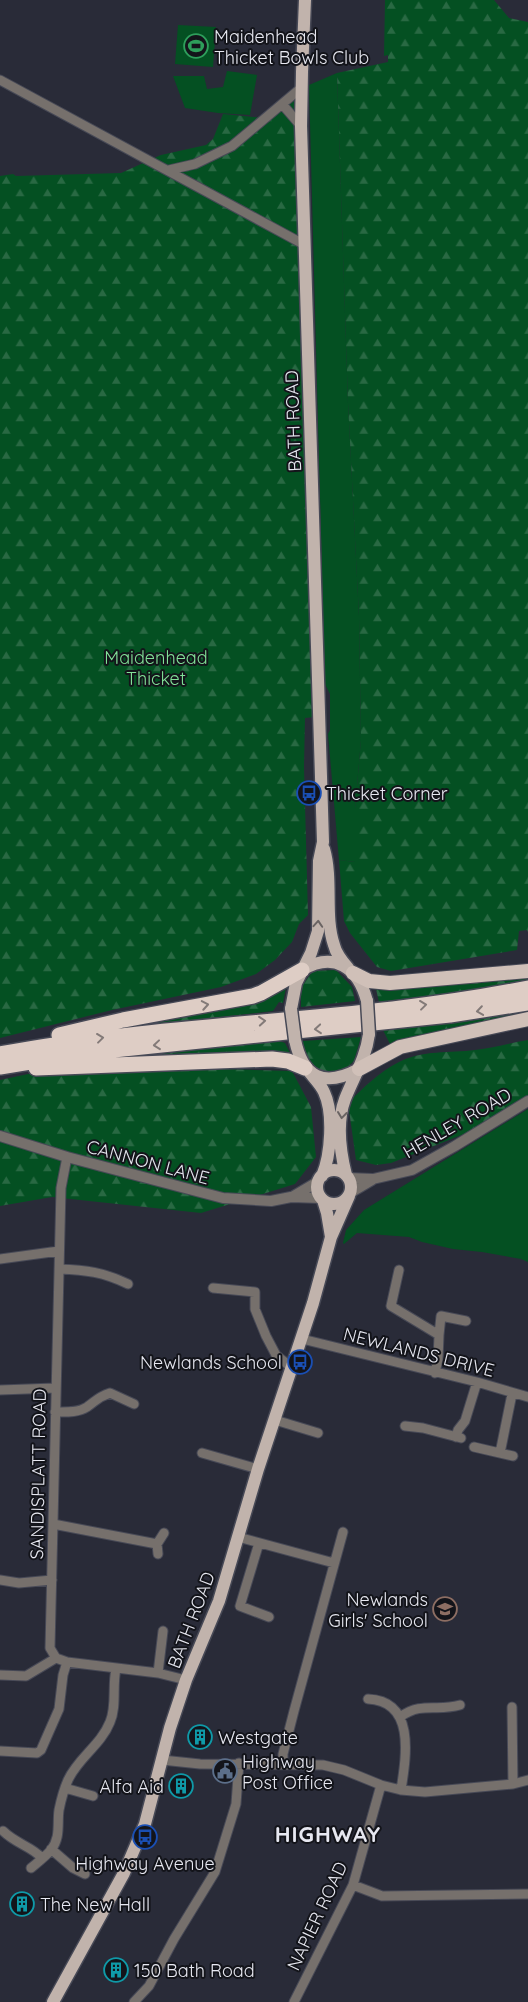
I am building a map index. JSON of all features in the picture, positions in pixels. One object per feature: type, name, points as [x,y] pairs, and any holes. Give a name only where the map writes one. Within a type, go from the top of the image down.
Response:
[{"type":"highway","points":[[0,1053],[74,1031],[252,996],[302,970]]},
{"type":"highway","points":[[350,970],[369,982],[390,984],[528,971]]},
{"type":"highway","points":[[0,1053],[116,1036],[434,1004],[528,988]]},
{"type":"highway","points":[[0,1068],[85,1052],[450,1015],[528,1003]]},
{"type":"highway","points":[[359,1069],[400,1047],[528,1019]]},
{"type":"highway","points":[[0,1068],[272,1059],[288,1061],[308,1070]]},
{"type":"main road","name":"BATH ROAD","points":[[302,970],[315,944],[318,931],[319,861],[322,842],[301,126],[305,0]]},
{"type":"main road","name":"BATH ROAD","points":[[322,842],[328,861],[332,940],[338,954],[350,970]]},
{"type":"main road","points":[[324,962],[337,963],[350,970],[362,988],[367,1001],[369,1034],[366,1053],[345,1100],[341,1116],[340,1151],[351,1187],[349,1195],[344,1201],[335,1204],[322,1199],[317,1190],[328,1156],[328,1106],[324,1091],[308,1070],[295,1040],[291,1009],[294,989],[302,970],[324,962]]},
{"type":"main road","points":[[308,1070],[332,1079],[359,1069]]},
{"type":"main road","points":[[320,1178],[328,1172],[336,1171],[347,1176]]},
{"type":"main road","name":"BATH ROAD","points":[[53,2002],[124,1873],[145,1824],[170,1728],[186,1680],[219,1601],[258,1470],[302,1339],[331,1237],[349,1195]]},
{"type":"main road","name":"BATH ROAD","points":[[322,1199],[327,1213],[331,1237]]},
{"type":"street","points":[[0,80],[305,244]]},
{"type":"street","points":[[169,170],[195,164],[232,146],[301,88]]},
{"type":"street","points":[[282,104],[301,126]]},
{"type":"street","name":"HENLEY ROAD","points":[[347,1176],[373,1179],[412,1170],[528,1101]]},
{"type":"street","name":"CANNON LANE","points":[[0,1136],[67,1157],[223,1198],[271,1201],[291,1197],[322,1199]]},
{"type":"street","name":"SANDISPLATT ROAD","points":[[56,1658],[50,1648],[55,1388],[61,1188],[67,1157]]},
{"type":"street","name":"CANNON LANE","points":[[291,1197],[320,1178]]},
{"type":"street","name":"HENLEY ROAD","points":[[349,1195],[373,1179]]},
{"type":"street","points":[[0,1259],[59,1251]]},
{"type":"street","points":[[59,1269],[88,1270],[108,1275],[128,1284]]},
{"type":"street","points":[[400,1270],[390,1306],[440,1335]]},
{"type":"street","points":[[213,1288],[255,1292],[255,1309],[266,1336],[276,1356],[292,1368]]},
{"type":"street","points":[[435,1372],[438,1359],[441,1316],[466,1321]]},
{"type":"street","name":"NEWLANDS DRIVE","points":[[302,1339],[477,1382],[512,1394],[528,1397]]},
{"type":"street","points":[[405,1426],[423,1428],[458,1438],[458,1430],[465,1420],[477,1382]]},
{"type":"street","points":[[0,1390],[55,1388]]},
{"type":"street","points":[[56,1412],[71,1412],[86,1408],[97,1398],[110,1393],[134,1404]]},
{"type":"street","points":[[500,1453],[512,1394]]},
{"type":"street","points":[[275,1420],[318,1434]]},
{"type":"street","points":[[474,1447],[513,1456]]},
{"type":"street","points":[[202,1453],[258,1470]]},
{"type":"street","points":[[53,1524],[157,1544]]},
{"type":"street","points":[[283,1763],[283,1754],[294,1711],[343,1532]]},
{"type":"street","points":[[158,1554],[157,1544],[164,1533]]},
{"type":"street","points":[[238,1536],[334,1563]]},
{"type":"street","points":[[259,1543],[240,1606],[269,1617]]},
{"type":"street","points":[[0,1580],[19,1583],[52,1580]]},
{"type":"street","points":[[158,1673],[163,1631]]},
{"type":"street","points":[[0,1675],[26,1676],[56,1658],[67,1662],[158,1673],[186,1680]]},
{"type":"street","points":[[0,1751],[37,1753],[41,1750],[59,1709],[63,1675],[67,1662]]},
{"type":"street","points":[[31,1868],[51,1849],[60,1828],[59,1811],[65,1788],[76,1766],[105,1733],[111,1721],[116,1669]]},
{"type":"street","points":[[368,1698],[380,1699],[390,1704],[400,1717],[404,1728],[405,1741],[400,1790]]},
{"type":"street","points":[[400,1717],[411,1709],[420,1707],[449,1708],[460,1706]]},
{"type":"street","points":[[512,1706],[513,1784]]},
{"type":"street","points":[[162,1760],[200,1764],[283,1763],[323,1765],[344,1770],[381,1785],[400,1790],[425,1792],[513,1784],[528,1780]]},
{"type":"street","points":[[134,2002],[149,1986],[174,1939],[215,1872],[236,1804],[239,1763]]},
{"type":"street","name":"NAPIER ROAD","points":[[294,2002],[353,1885],[381,1785]]},
{"type":"street","points":[[65,1788],[93,1796]]},
{"type":"street","points":[[3,1831],[16,1842],[36,1851],[42,1858]]},
{"type":"street","points":[[51,1849],[72,1868],[85,1874]]},
{"type":"street","points":[[353,1885],[382,1896],[528,1894]]},
{"type":"green space","points":[[385,0],[494,0],[509,18],[528,22],[528,932],[527,930],[519,931],[517,950],[391,971],[377,967],[350,933],[344,921],[339,860],[355,862],[355,809],[361,740],[359,616],[348,403],[337,73],[388,62],[388,55],[384,56]]},
{"type":"green space","name":"Maidenhead Thicket Bowls Club","points":[[178,25],[216,27],[213,67],[175,64]]},
{"type":"green space","points":[[227,71],[257,75],[250,115],[185,108],[173,76],[204,76],[207,89],[223,87]]},
{"type":"green space","points":[[337,73],[348,403],[359,616],[361,740],[355,809],[355,862],[339,860],[328,734],[330,730],[330,694],[325,684],[309,85]]},
{"type":"green space","name":"Maidenhead Thicket","points":[[296,98],[314,717],[305,718],[304,767],[308,915],[299,924],[292,942],[275,960],[256,974],[221,987],[112,1010],[0,1038],[0,176],[13,174],[16,176],[121,173],[161,155],[206,145],[213,139],[223,114],[263,118],[281,102]]},
{"type":"green space","points":[[336,970],[352,987],[355,1001],[301,1007],[301,987],[313,971]]},
{"type":"green space","points":[[528,975],[528,980],[484,989],[379,1002],[376,989]]},
{"type":"green space","points":[[286,987],[283,1003],[279,1002],[273,1011],[122,1028],[121,1026],[238,1006],[271,997]]},
{"type":"green space","points":[[528,1011],[528,1013],[391,1046],[383,1030],[469,1021]]},
{"type":"green space","points":[[361,1037],[354,1061],[343,1071],[323,1073],[308,1061],[301,1050],[303,1041]]},
{"type":"green space","points":[[276,1040],[285,1043],[291,1055],[121,1059],[121,1057]]},
{"type":"green space","points":[[528,1040],[528,1096],[464,1134],[391,1163],[376,1165],[356,1160],[348,1103],[378,1075],[399,1062],[417,1055],[482,1049]]},
{"type":"green space","points":[[220,1069],[292,1071],[311,1107],[316,1157],[295,1184],[201,1213],[52,1197],[0,1206],[0,1080],[28,1074]]},
{"type":"green space","points":[[528,1109],[528,1262],[482,1252],[453,1249],[409,1237],[357,1233],[343,1243],[346,1230],[364,1210]]},
{"type":"place","name":"Maidenhead Thicket Bowls Club","points":[[196,46]]},
{"type":"place","name":"Thicket Corner","points":[[309,793]]},
{"type":"place","name":"Newlands School","points":[[300,1362]]},
{"type":"place","name":"Newlands Girls' School","points":[[445,1609]]},
{"type":"place","name":"Westgate","points":[[200,1737]]},
{"type":"place","name":"Highway Post Office","points":[[225,1771]]},
{"type":"place","name":"Alfa Aid","points":[[181,1786]]},
{"type":"place","name":"Highway Avenue","points":[[145,1837]]},
{"type":"place","name":"The New Hall","points":[[22,1904]]},
{"type":"place","name":"150 Bath Road","points":[[116,1970]]},
{"type":"district","name":"HIGHWAY","points":[[328,1834]]}]
